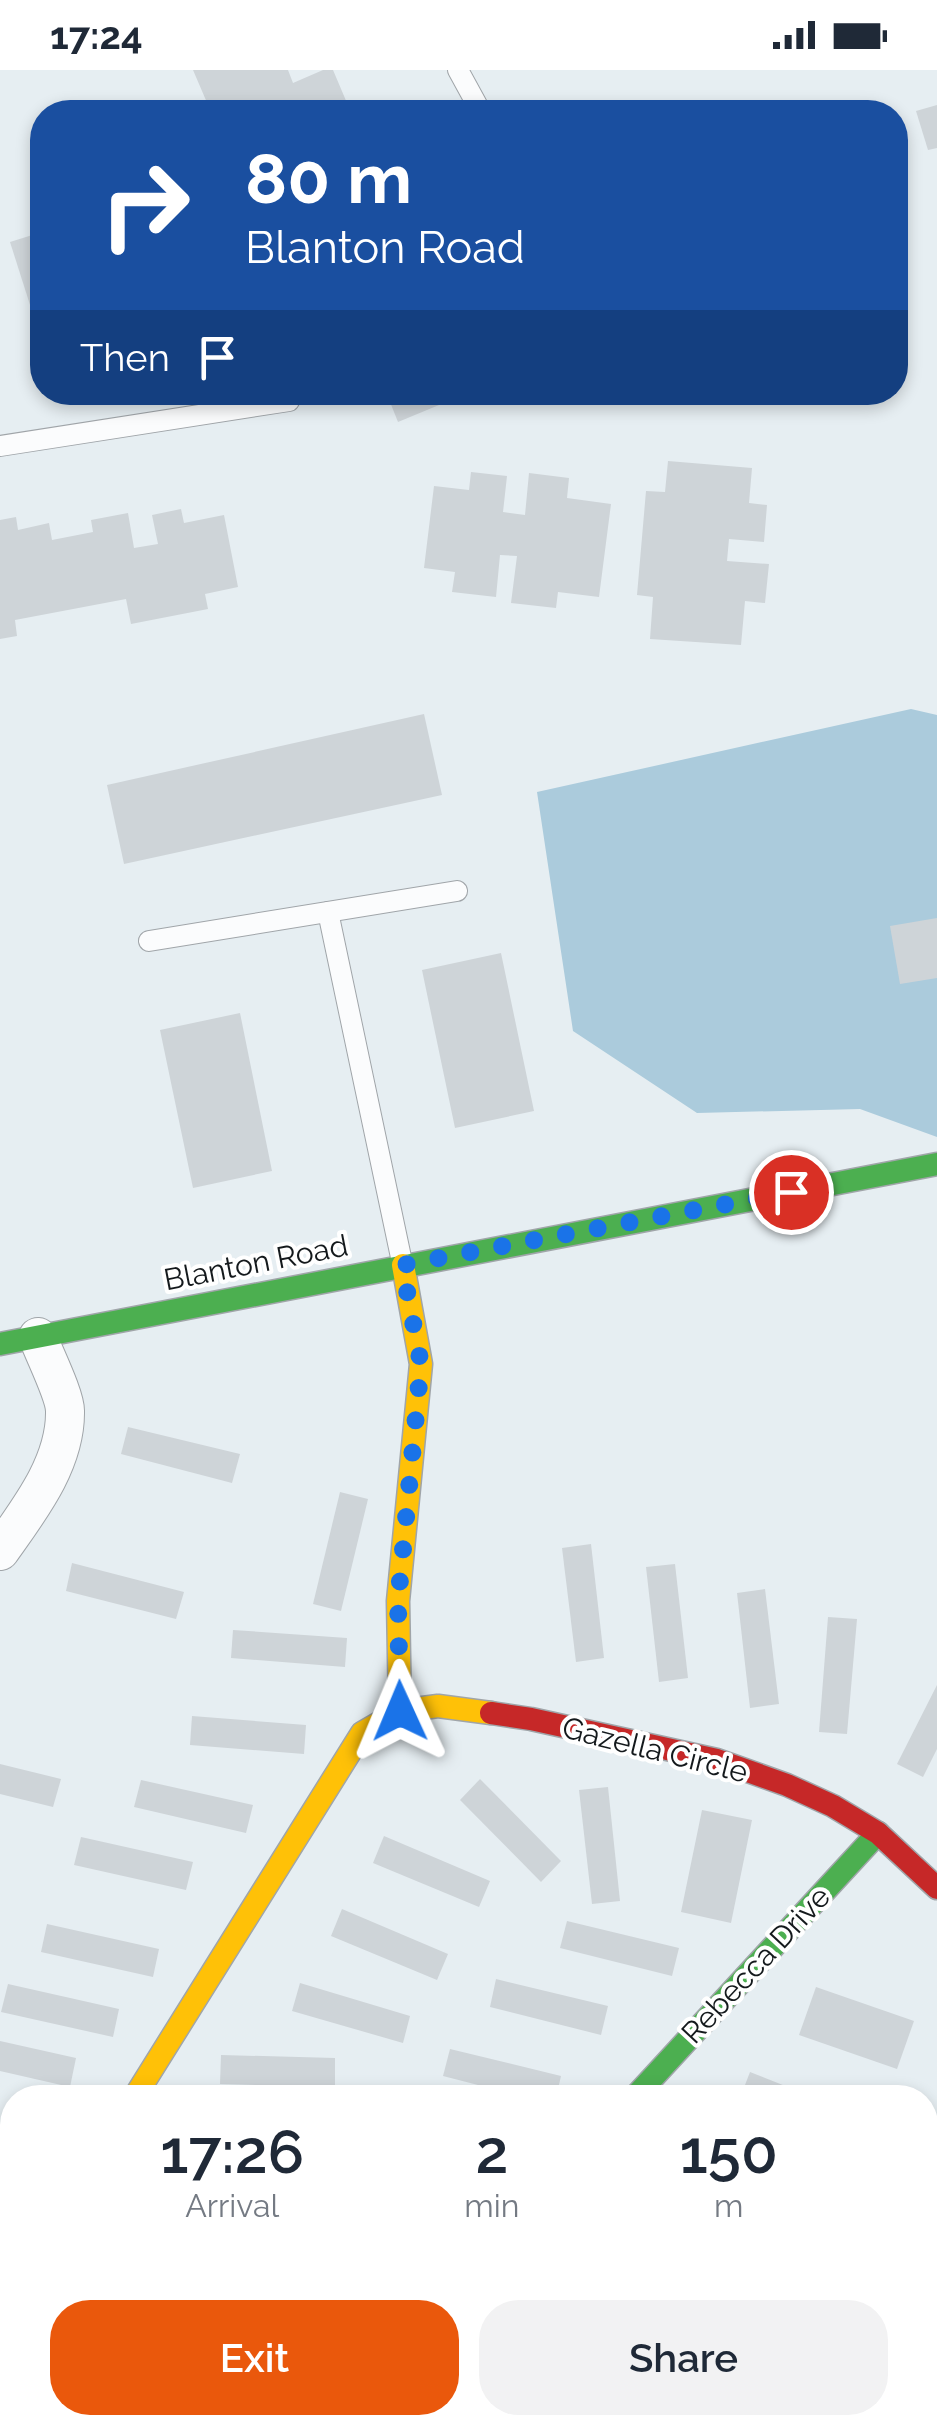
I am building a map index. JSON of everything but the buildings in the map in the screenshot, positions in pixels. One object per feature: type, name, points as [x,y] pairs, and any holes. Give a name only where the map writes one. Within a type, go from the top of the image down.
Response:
[{"type":"street","name":"Blanton Road","points":[[0,1344],[937,1164]]},
{"type":"street","points":[[400,1711],[398,1601],[421,1364],[402,1265]]},
{"type":"street","points":[[0,1551],[59,1456],[66,1408],[38,1337]]},
{"type":"street","name":"Gazella Circle","points":[[142,2085],[362,1734],[400,1711],[438,1706],[466,1708],[717,1760],[787,1785],[878,1832],[937,1888]]},
{"type":"street","name":"Rebecca Drive","points":[[646,2085],[878,1832]]},
{"type":"lane","points":[[458,70],[475,100]]},
{"type":"lane","points":[[0,446],[262,405]]},
{"type":"lane","points":[[149,941],[457,891]]},
{"type":"lane","points":[[328,912],[402,1265]]},
{"type":"shaded area","points":[[911,709],[937,715],[937,1137],[860,1109],[697,1113],[573,1031],[537,792]]},
{"type":"traffic: fast","points":[[0,1344],[937,1164]]},
{"type":"traffic: fast","points":[[646,2085],[878,1833]]},
{"type":"traffic: slow","points":[[400,1711],[398,1601],[421,1364],[403,1265]]},
{"type":"traffic: slow","points":[[142,2085],[362,1733],[400,1711],[438,1706],[491,1713]]},
{"type":"traffic: jam","points":[[491,1713],[717,1760],[787,1785],[878,1833],[937,1888]]},
{"type":"route","points":[[400,1711],[398,1601],[421,1364],[402,1265],[791,1192]]}]
